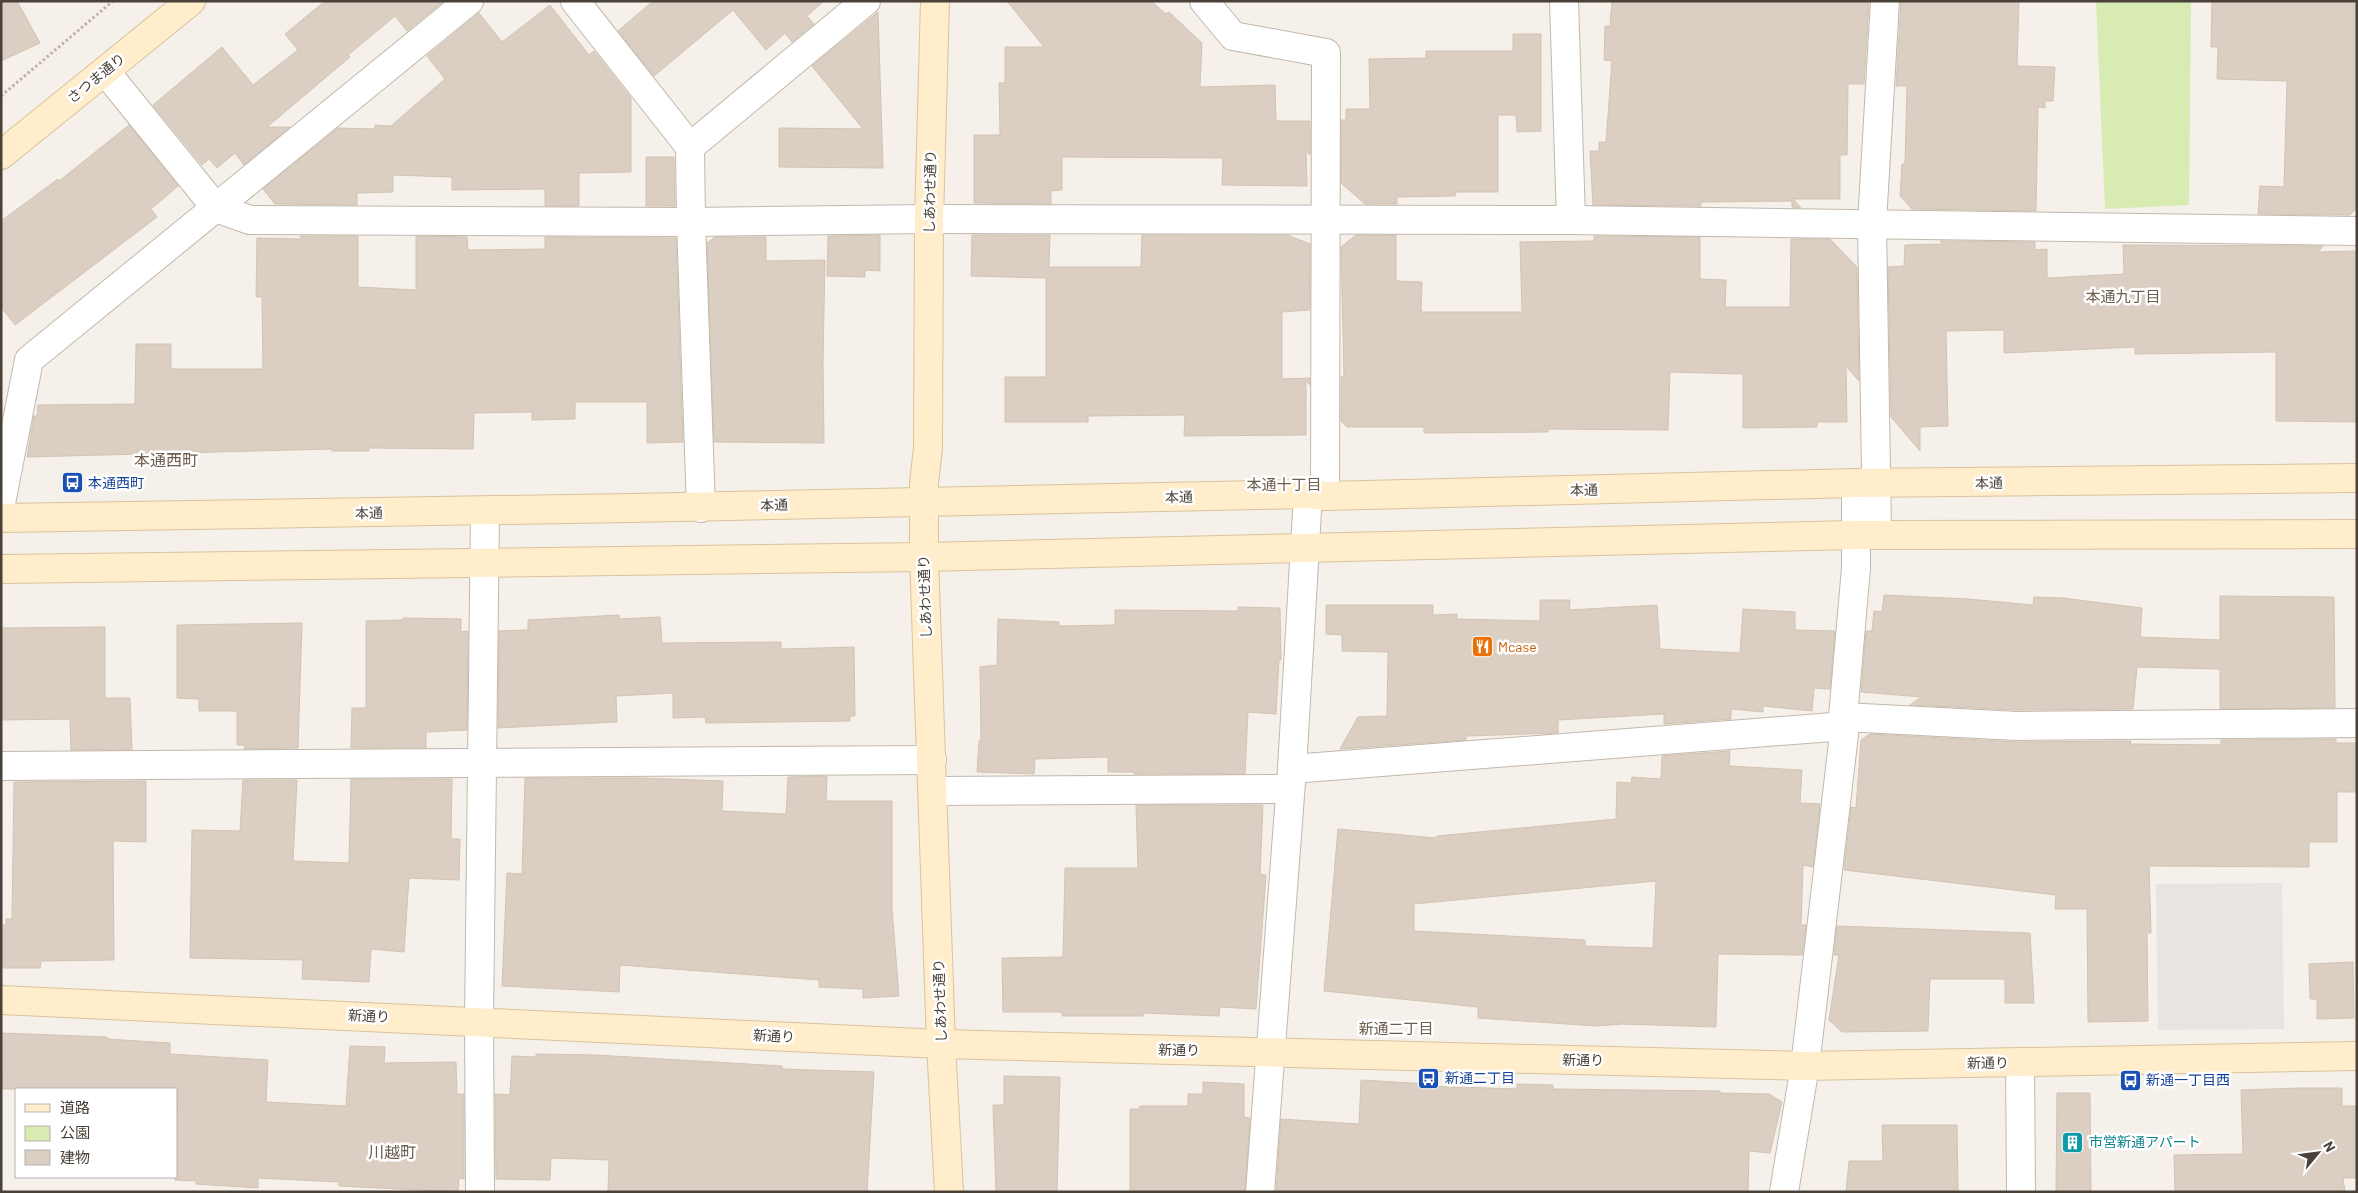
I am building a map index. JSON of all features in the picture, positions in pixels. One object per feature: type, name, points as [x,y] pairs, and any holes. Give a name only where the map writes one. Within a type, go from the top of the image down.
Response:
[{"type":"main road","name":"しあわせ通り","points":[[934,1],[929,219],[928,448],[924,503],[924,556],[941,1044],[949,1192]]},
{"type":"main road","name":"さつま通り","points":[[1,155],[189,2]]},
{"type":"main road","name":"本通","points":[[1,518],[701,508],[852,502],[924,503],[1866,484],[2357,478]]},
{"type":"main road","points":[[1,569],[924,556],[1866,535],[2357,534]]},
{"type":"main road","name":"新通り","points":[[1,1000],[941,1044],[1805,1066],[2357,1056]]},
{"type":"street","points":[[1,503],[28,360],[469,1]]},
{"type":"street","points":[[574,1],[690,147],[690,222],[701,508]]},
{"type":"street","points":[[690,147],[866,1]]},
{"type":"street","points":[[1204,1],[1233,36],[1326,53],[1326,220],[1316,495],[1304,549],[1291,779],[1260,1192]]},
{"type":"street","points":[[1564,1],[1572,220]]},
{"type":"street","points":[[1784,1192],[1805,1066],[1844,721],[1856,568],[1866,535],[1872,223],[1885,1]]},
{"type":"street","points":[[105,71],[216,208],[250,220],[690,222],[929,219],[1572,220],[2357,231]]},
{"type":"street","points":[[480,1192],[479,1022],[485,511]]},
{"type":"street","points":[[933,791],[1291,779],[1844,721],[2017,726],[2357,723]]},
{"type":"street","points":[[1,766],[932,760]]},
{"type":"street","points":[[2020,1062],[2021,1192]]},
{"type":"path","points":[[1,96],[113,1]]},
{"type":"green space","points":[[2096,1],[2191,1],[2189,205],[2105,209]]},
{"type":"shaded area","points":[[2282,883],[2284,1029],[2158,1030],[2156,884]]},
{"type":"building","points":[[1,1],[17,1],[40,43],[1,61]]},
{"type":"building","points":[[325,1],[444,1],[407,31],[395,16],[267,127],[290,127],[244,165],[235,153],[217,168],[209,159],[202,165],[153,105],[222,47],[253,85],[298,50],[285,34]]},
{"type":"building","points":[[653,1],[824,1],[807,16],[814,24],[792,42],[785,33],[766,50],[733,10],[654,76],[618,31]]},
{"type":"building","points":[[1007,1],[1151,1],[1166,14],[1169,12],[1202,43],[1200,87],[1275,85],[1276,121],[1310,121],[1310,155],[1306,151],[1307,186],[1222,185],[1223,158],[1062,157],[1062,190],[1051,191],[1051,204],[974,203],[974,135],[1000,135],[999,83],[1005,83],[1005,47],[1044,47]]},
{"type":"building","points":[[1612,1],[1869,1],[1864,84],[1848,84],[1847,155],[1840,155],[1840,199],[1793,199],[1801,208],[1792,207],[1792,201],[1701,202],[1701,206],[1593,205],[1590,151],[1599,151],[1599,142],[1606,142],[1612,61],[1604,60],[1605,26],[1610,26]]},
{"type":"building","points":[[1901,1],[2019,1],[2017,66],[2055,67],[2053,101],[2045,101],[2045,108],[2038,107],[2036,211],[1912,209],[1900,196],[1902,164],[1905,164],[1907,86],[1896,86]]},
{"type":"building","points":[[2212,1],[2357,1],[2357,208],[2350,215],[2258,214],[2260,186],[2284,187],[2287,81],[2217,79],[2218,47],[2211,47]]},
{"type":"building","points":[[550,5],[589,55],[594,51],[631,98],[631,172],[579,173],[579,206],[545,206],[545,189],[452,190],[452,177],[393,175],[393,192],[357,193],[357,205],[275,204],[263,189],[338,128],[375,129],[375,125],[391,126],[445,79],[427,56],[479,13],[502,42]]},
{"type":"building","points":[[878,12],[883,168],[779,167],[779,128],[863,129],[812,66]]},
{"type":"building","points":[[1513,34],[1541,34],[1541,131],[1517,132],[1516,115],[1498,115],[1498,192],[1456,192],[1455,196],[1397,197],[1397,204],[1365,204],[1341,183],[1341,120],[1346,120],[1346,109],[1370,109],[1369,59],[1426,58],[1426,51],[1513,51]]},
{"type":"building","points":[[129,125],[178,186],[151,209],[157,217],[15,325],[1,307],[1,221],[58,179],[59,181]]},
{"type":"building","points":[[646,157],[674,157],[675,206],[646,206]]},
{"type":"building","points":[[880,235],[880,271],[865,270],[865,277],[827,276],[828,236]]},
{"type":"building","points":[[972,235],[1050,235],[1049,267],[1141,267],[1142,235],[1287,235],[1310,244],[1310,310],[1282,312],[1282,379],[1310,378],[1310,385],[1306,381],[1306,435],[1184,436],[1185,415],[1088,416],[1088,422],[1005,422],[1005,377],[1046,377],[1046,278],[971,276]]},
{"type":"building","points":[[1356,235],[1396,235],[1396,281],[1422,282],[1421,312],[1522,312],[1520,242],[1594,241],[1594,236],[1700,237],[1700,279],[1726,280],[1725,307],[1790,307],[1791,239],[1830,239],[1857,267],[1859,381],[1846,366],[1847,422],[1817,422],[1817,427],[1743,428],[1743,374],[1670,372],[1668,430],[1548,429],[1548,432],[1424,433],[1424,427],[1347,427],[1341,421],[1341,377],[1344,377],[1341,247]]},
{"type":"building","points":[[300,236],[358,236],[358,287],[416,290],[416,236],[467,237],[468,250],[545,249],[545,237],[676,238],[683,442],[647,443],[647,402],[575,402],[575,419],[532,420],[532,412],[474,413],[473,449],[369,448],[369,451],[332,451],[332,449],[27,457],[34,416],[37,416],[38,405],[135,404],[136,344],[171,344],[171,369],[263,369],[262,297],[256,297],[257,238],[302,239]]},
{"type":"building","points":[[715,237],[766,237],[766,261],[825,260],[824,443],[714,442],[707,243]]},
{"type":"building","points":[[1940,241],[2035,242],[2035,250],[2047,249],[2047,278],[2124,274],[2123,245],[2323,246],[2318,252],[2357,251],[2357,422],[2276,421],[2276,352],[2135,354],[2135,347],[2004,353],[2004,330],[1946,331],[1948,426],[1920,427],[1920,451],[1891,417],[1888,267],[1904,266],[1905,245],[1943,244]]},
{"type":"building","points":[[1884,595],[1968,599],[2033,605],[2034,597],[2063,598],[2142,608],[2140,637],[2220,640],[2220,596],[2334,597],[2335,708],[2220,709],[2220,669],[2137,667],[2133,709],[2017,710],[1910,705],[1921,697],[1861,692],[1866,631],[1872,631],[1874,611],[1882,612]]},
{"type":"building","points":[[1540,600],[1570,600],[1569,610],[1657,605],[1660,649],[1740,653],[1743,609],[1795,612],[1795,630],[1835,631],[1830,689],[1814,688],[1812,711],[1763,706],[1763,712],[1731,709],[1731,719],[1664,724],[1664,714],[1558,720],[1558,733],[1466,736],[1466,740],[1340,749],[1358,717],[1387,716],[1388,652],[1342,651],[1342,635],[1326,634],[1326,605],[1433,605],[1433,615],[1457,614],[1457,619],[1540,621]]},
{"type":"building","points":[[1238,607],[1280,608],[1281,660],[1279,660],[1276,714],[1248,712],[1245,774],[1134,774],[1134,772],[1108,772],[1108,757],[1035,759],[1034,774],[977,772],[979,741],[981,741],[980,667],[997,665],[998,619],[1059,622],[1059,626],[1115,625],[1115,610],[1238,611]]},
{"type":"building","points":[[619,615],[619,619],[660,617],[662,643],[781,642],[781,649],[854,647],[855,716],[850,716],[850,721],[706,723],[705,717],[673,718],[673,693],[616,696],[617,722],[498,728],[499,631],[528,630],[528,620]]},
{"type":"building","points":[[403,618],[461,619],[461,632],[468,631],[467,730],[426,732],[426,748],[351,748],[352,708],[366,708],[366,621],[403,620]]},
{"type":"building","points":[[302,623],[298,748],[244,749],[245,745],[237,745],[237,711],[199,711],[199,699],[177,698],[177,625]]},
{"type":"building","points":[[105,627],[105,698],[130,698],[132,750],[71,750],[70,719],[1,720],[1,628]]},
{"type":"building","points":[[1870,734],[2017,742],[2131,741],[2130,744],[2221,745],[2221,740],[2336,739],[2336,743],[2357,743],[2357,792],[2337,792],[2337,842],[2309,842],[2309,867],[2149,866],[2151,933],[2147,933],[2148,1021],[2088,1022],[2087,909],[2055,909],[2056,895],[1844,870],[1851,807],[1856,808],[1861,740]]},
{"type":"building","points":[[1730,751],[1729,766],[1802,770],[1800,803],[1820,804],[1813,867],[1803,865],[1801,925],[1806,925],[1802,955],[1718,954],[1716,1027],[1622,1024],[1596,1026],[1478,1018],[1478,1007],[1324,991],[1338,829],[1436,838],[1437,836],[1616,819],[1617,782],[1631,783],[1632,777],[1661,779],[1662,756]],"holes":[[[1656,881],[1653,948],[1585,946],[1585,940],[1414,931],[1414,904]]]},
{"type":"building","points":[[827,776],[826,801],[892,801],[892,909],[899,996],[863,998],[863,989],[819,987],[819,980],[620,965],[619,992],[502,986],[507,873],[522,874],[525,778],[641,778],[723,781],[722,811],[786,814],[788,777]]},
{"type":"building","points":[[351,779],[452,779],[451,839],[460,839],[459,880],[409,878],[404,952],[371,949],[369,982],[302,979],[303,960],[190,958],[192,830],[240,831],[243,780],[297,780],[293,861],[349,863]]},
{"type":"building","points":[[146,781],[146,842],[113,841],[114,960],[41,961],[40,968],[1,968],[1,925],[6,925],[6,919],[12,919],[14,782]]},
{"type":"building","points":[[1136,805],[1263,805],[1260,874],[1266,875],[1256,1009],[1220,1007],[1219,1016],[1143,1013],[1143,1016],[1062,1016],[1062,1012],[1003,1012],[1002,958],[1063,957],[1065,868],[1138,868]]},
{"type":"building","points":[[1837,926],[2030,933],[2034,1003],[2005,1003],[2005,979],[1930,979],[1928,1031],[1842,1032],[1829,1020],[1839,955],[1834,955]]},
{"type":"building","points":[[2353,962],[2354,1018],[2317,1019],[2317,999],[2310,999],[2309,964]]},
{"type":"building","points":[[1,1033],[107,1037],[107,1039],[170,1043],[170,1054],[268,1060],[266,1102],[346,1106],[350,1046],[385,1047],[384,1063],[456,1062],[457,1094],[464,1094],[464,1179],[459,1178],[458,1192],[339,1186],[339,1182],[258,1178],[258,1188],[196,1184],[196,1181],[175,1180],[175,1178],[178,1178],[178,1088],[2,1089]]},
{"type":"building","points":[[536,1054],[596,1055],[782,1066],[782,1069],[874,1072],[867,1192],[608,1192],[609,1160],[551,1158],[550,1180],[496,1179],[495,1094],[510,1095],[512,1056],[536,1057]]},
{"type":"building","points":[[1004,1076],[1060,1077],[1057,1192],[996,1192],[993,1105],[1004,1105]]},
{"type":"building","points":[[1361,1080],[1428,1084],[1428,1086],[1517,1089],[1517,1084],[1553,1085],[1553,1089],[1720,1091],[1720,1093],[1769,1094],[1782,1102],[1770,1153],[1749,1151],[1748,1192],[1276,1192],[1281,1119],[1359,1124]]},
{"type":"building","points":[[1203,1082],[1244,1084],[1244,1117],[1250,1118],[1245,1192],[1130,1192],[1130,1109],[1139,1109],[1140,1106],[1188,1106],[1188,1094],[1203,1094]]},
{"type":"building","points":[[2342,1088],[2342,1106],[2357,1106],[2357,1178],[2343,1178],[2345,1192],[2175,1192],[2174,1155],[2243,1154],[2241,1090]]},
{"type":"building","name":"市営新通アパート","points":[[2057,1093],[2090,1093],[2091,1192],[2056,1192]]},
{"type":"building","points":[[1882,1125],[1957,1125],[1958,1192],[1846,1192],[1849,1161],[1883,1161]]},
{"type":"place","name":"本通西町","points":[[72,483]]},
{"type":"place","name":"Mcase","points":[[1482,647]]},
{"type":"place","name":"新通二丁目","points":[[1429,1078]]},
{"type":"place","name":"新通一丁目西","points":[[2130,1080]]},
{"type":"place","name":"市営新通アパート","points":[[2073,1142]]},
{"type":"district","name":"本通九丁目","points":[[2123,297]]},
{"type":"district","name":"本通西町","points":[[166,460]]},
{"type":"district","name":"本通十丁目","points":[[1284,485]]},
{"type":"district","name":"新通二丁目","points":[[1396,1029]]},
{"type":"district","name":"川越町","points":[[392,1152]]}]
